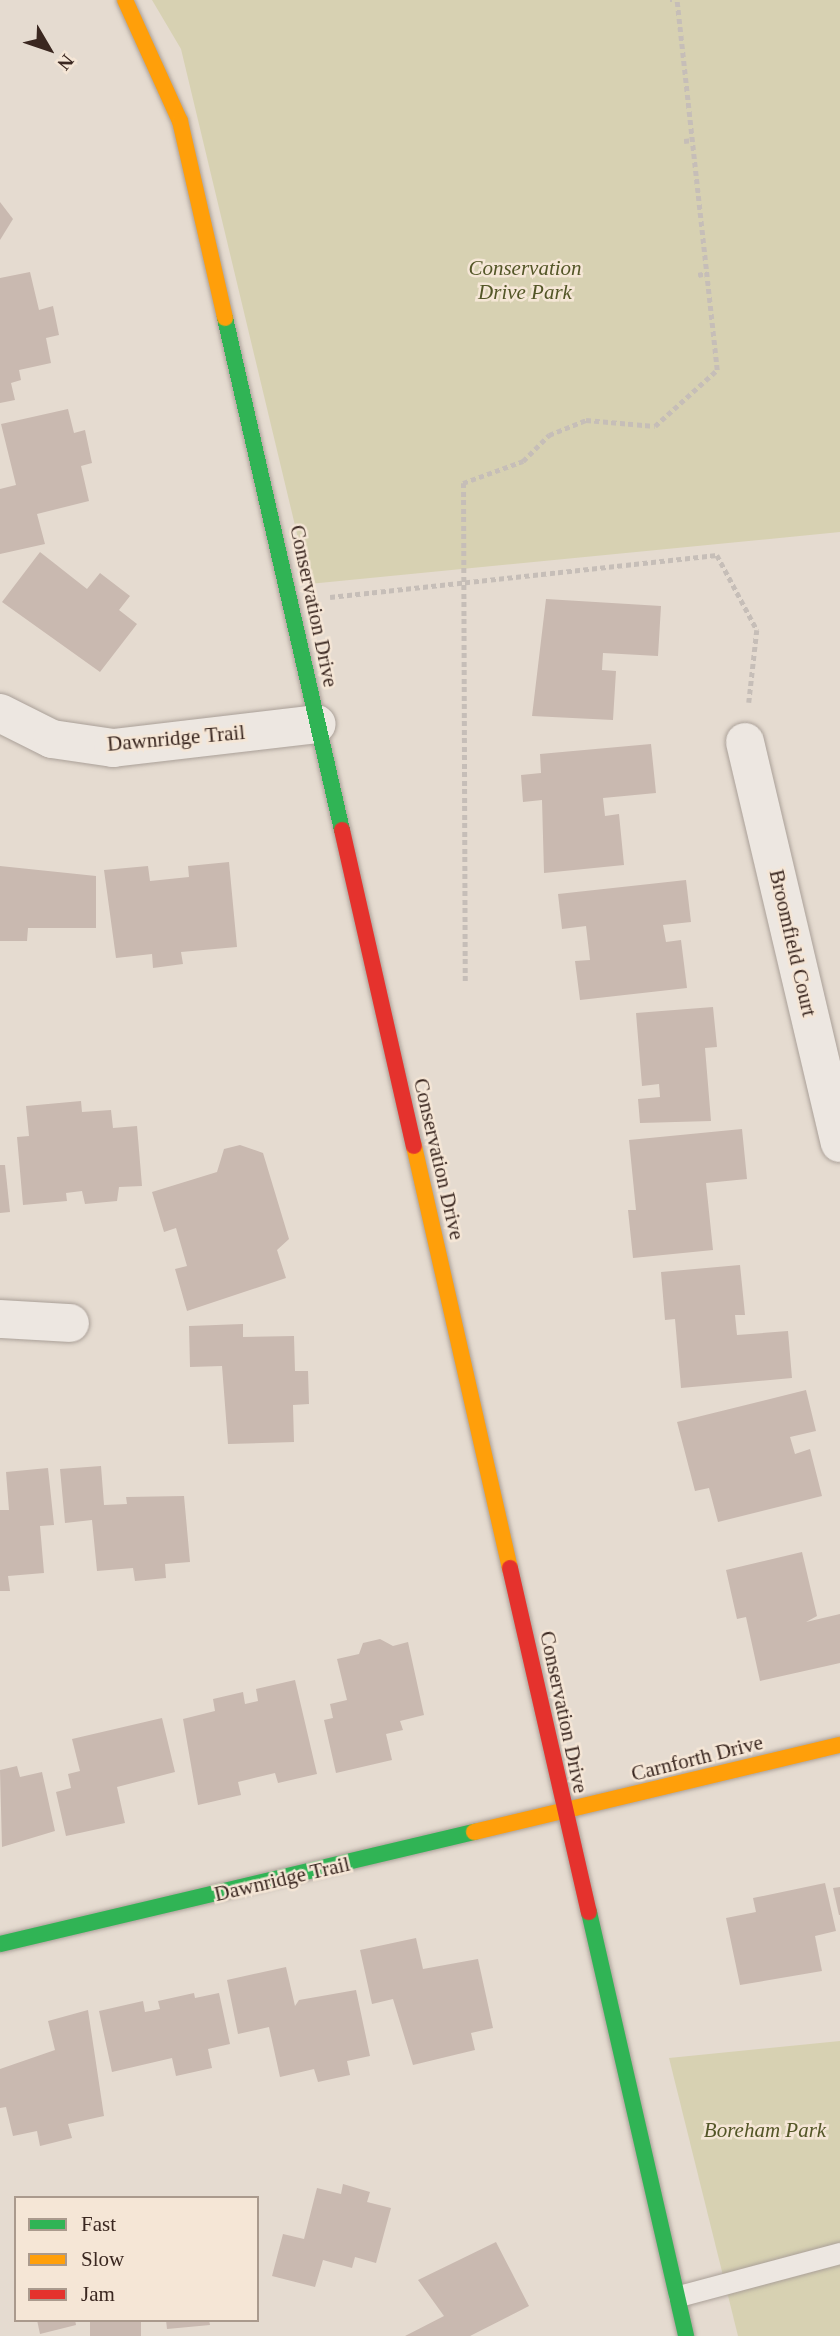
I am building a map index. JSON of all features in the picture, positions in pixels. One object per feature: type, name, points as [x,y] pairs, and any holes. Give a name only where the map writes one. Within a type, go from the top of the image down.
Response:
[{"type":"street","name":"Conservation Drive","points":[[125,0],[156,56],[180,121],[291,598],[317,724],[564,1812],[679,2296],[686,2336]]},
{"type":"street","name":"Dawnridge Trail","points":[[0,713],[52,739],[113,748],[317,724]]},
{"type":"street","name":"Broomfield Court","points":[[746,742],[840,1143]]},
{"type":"street","points":[[0,1319],[70,1323]]},
{"type":"street","name":"Carnforth Drive","points":[[564,1812],[840,1745]]},
{"type":"street","name":"Dawnridge Trail","points":[[0,1944],[564,1812]]},
{"type":"lane","points":[[679,2296],[840,2253]]},
{"type":"path","points":[[465,981],[463,483],[523,461],[548,435],[586,420],[655,426],[717,370],[693,140],[673,0]]},
{"type":"path","points":[[684,141],[693,140]]},
{"type":"path","points":[[698,275],[707,273]]},
{"type":"path","points":[[291,598],[717,555],[757,630],[746,742]]},
{"type":"green space","name":"Conservation Drive Park","points":[[152,0],[840,0],[840,532],[309,584],[181,49]]},
{"type":"green space","name":"Boreham Park","points":[[840,2041],[840,2336],[738,2336],[669,2058]]},
{"type":"building","points":[[0,202],[13,219],[0,240]]},
{"type":"building","points":[[30,272],[39,310],[53,306],[59,335],[46,338],[51,363],[19,370],[21,380],[11,383],[15,400],[0,403],[0,278]]},
{"type":"building","points":[[68,409],[74,433],[85,430],[92,463],[81,466],[89,501],[37,514],[45,544],[0,554],[0,489],[16,485],[1,424]]},
{"type":"building","points":[[40,552],[87,589],[100,573],[130,596],[119,610],[137,624],[100,672],[2,602]]},
{"type":"building","points":[[546,599],[661,606],[658,656],[603,653],[602,670],[616,671],[613,720],[532,716]]},
{"type":"building","points":[[651,744],[656,793],[603,798],[605,816],[619,814],[624,865],[544,873],[542,800],[523,802],[521,775],[541,773],[540,754]]},
{"type":"building","points":[[229,862],[237,947],[181,952],[183,964],[153,968],[152,954],[116,958],[104,870],[148,866],[150,881],[189,877],[188,866]]},
{"type":"building","points":[[0,866],[96,876],[96,928],[28,928],[27,941],[0,941]]},
{"type":"building","points":[[686,880],[691,922],[663,925],[666,942],[681,940],[687,988],[580,1000],[575,961],[590,960],[586,926],[562,929],[558,894]]},
{"type":"building","points":[[713,1007],[717,1047],[705,1048],[711,1121],[640,1123],[638,1099],[660,1097],[659,1084],[642,1086],[636,1013]]},
{"type":"building","points":[[81,1101],[82,1112],[111,1110],[113,1128],[137,1126],[142,1186],[119,1187],[117,1201],[85,1204],[82,1191],[66,1193],[67,1201],[23,1205],[17,1137],[29,1136],[26,1106]]},
{"type":"building","points":[[742,1129],[747,1179],[706,1183],[713,1250],[633,1258],[628,1210],[636,1210],[629,1140]]},
{"type":"building","points":[[240,1145],[263,1153],[289,1239],[277,1250],[286,1278],[187,1311],[175,1269],[187,1266],[176,1228],[164,1232],[152,1192],[217,1172],[224,1149]]},
{"type":"building","points":[[0,1165],[5,1165],[10,1212],[0,1213]]},
{"type":"building","points":[[740,1265],[745,1315],[735,1315],[737,1335],[788,1331],[792,1378],[681,1388],[675,1319],[665,1320],[661,1272]]},
{"type":"building","points":[[243,1324],[243,1337],[294,1336],[295,1371],[308,1371],[309,1404],[293,1405],[294,1442],[228,1444],[222,1366],[190,1367],[189,1326]]},
{"type":"building","points":[[806,1390],[816,1431],[790,1437],[795,1454],[810,1449],[822,1496],[718,1522],[709,1488],[695,1491],[677,1422]]},
{"type":"building","points":[[101,1466],[104,1505],[127,1504],[126,1497],[184,1496],[190,1562],[165,1564],[166,1578],[135,1581],[133,1568],[97,1571],[92,1520],[65,1523],[60,1469]]},
{"type":"building","points":[[48,1468],[54,1525],[40,1526],[44,1573],[8,1576],[10,1591],[0,1591],[0,1510],[9,1510],[6,1472]]},
{"type":"building","points":[[802,1552],[817,1616],[806,1622],[840,1614],[840,1663],[760,1681],[746,1617],[737,1619],[726,1570]]},
{"type":"building","points":[[380,1639],[393,1646],[408,1642],[424,1715],[400,1721],[403,1730],[386,1734],[392,1760],[336,1773],[324,1720],[333,1718],[330,1704],[347,1700],[337,1659],[359,1654],[363,1643]]},
{"type":"building","points":[[295,1680],[317,1774],[278,1783],[275,1773],[238,1782],[241,1795],[198,1805],[183,1719],[215,1711],[213,1699],[243,1692],[245,1704],[258,1701],[256,1689]]},
{"type":"building","points":[[162,1718],[175,1772],[117,1787],[125,1823],[66,1836],[56,1792],[71,1788],[68,1774],[80,1771],[72,1739]]},
{"type":"building","points":[[17,1766],[20,1777],[42,1772],[55,1831],[2,1847],[0,1770]]},
{"type":"building","points":[[825,1883],[836,1931],[815,1936],[822,1971],[740,1985],[726,1918],[756,1912],[753,1898]]},
{"type":"building","points":[[840,1887],[840,1915],[839,1915],[833,1888]]},
{"type":"building","points":[[416,1938],[423,1969],[478,1959],[493,2028],[471,2033],[475,2050],[413,2065],[393,1999],[372,2004],[360,1950]]},
{"type":"building","points":[[286,1967],[295,2006],[299,2000],[356,1990],[370,2056],[347,2061],[350,2075],[318,2082],[314,2069],[280,2077],[269,2027],[238,2034],[227,1980]]},
{"type":"building","points":[[194,1993],[195,1998],[219,1993],[230,2044],[208,2049],[212,2068],[176,2076],[172,2058],[112,2072],[99,2011],[143,2001],[145,2012],[160,2009],[158,2001]]},
{"type":"building","points":[[88,2010],[104,2116],[68,2124],[72,2138],[40,2146],[37,2131],[13,2136],[6,2107],[0,2108],[0,2069],[55,2050],[48,2021]]},
{"type":"building","points":[[343,2184],[370,2192],[367,2202],[391,2208],[376,2263],[355,2257],[352,2268],[323,2260],[315,2287],[272,2276],[283,2234],[304,2239],[317,2188],[341,2194]]},
{"type":"building","points":[[496,2242],[529,2306],[470,2336],[405,2336],[444,2316],[418,2280]]},
{"type":"building","points":[[37,2322],[75,2322],[76,2325],[40,2334]]},
{"type":"building","points":[[90,2322],[141,2322],[141,2336],[90,2336]]},
{"type":"building","points":[[166,2322],[209,2322],[210,2325],[167,2329]]},
{"type":"traffic: fast","points":[[225,318],[342,830]]},
{"type":"traffic: fast","points":[[0,1944],[474,1832]]},
{"type":"traffic: fast","points":[[589,1912],[686,2336]]},
{"type":"traffic: slow","points":[[125,0],[180,121],[225,318]]},
{"type":"traffic: slow","points":[[414,1146],[510,1568]]},
{"type":"traffic: slow","points":[[474,1832],[840,1745]]},
{"type":"traffic: jam","points":[[342,830],[414,1146]]},
{"type":"traffic: jam","points":[[510,1568],[589,1912]]}]
